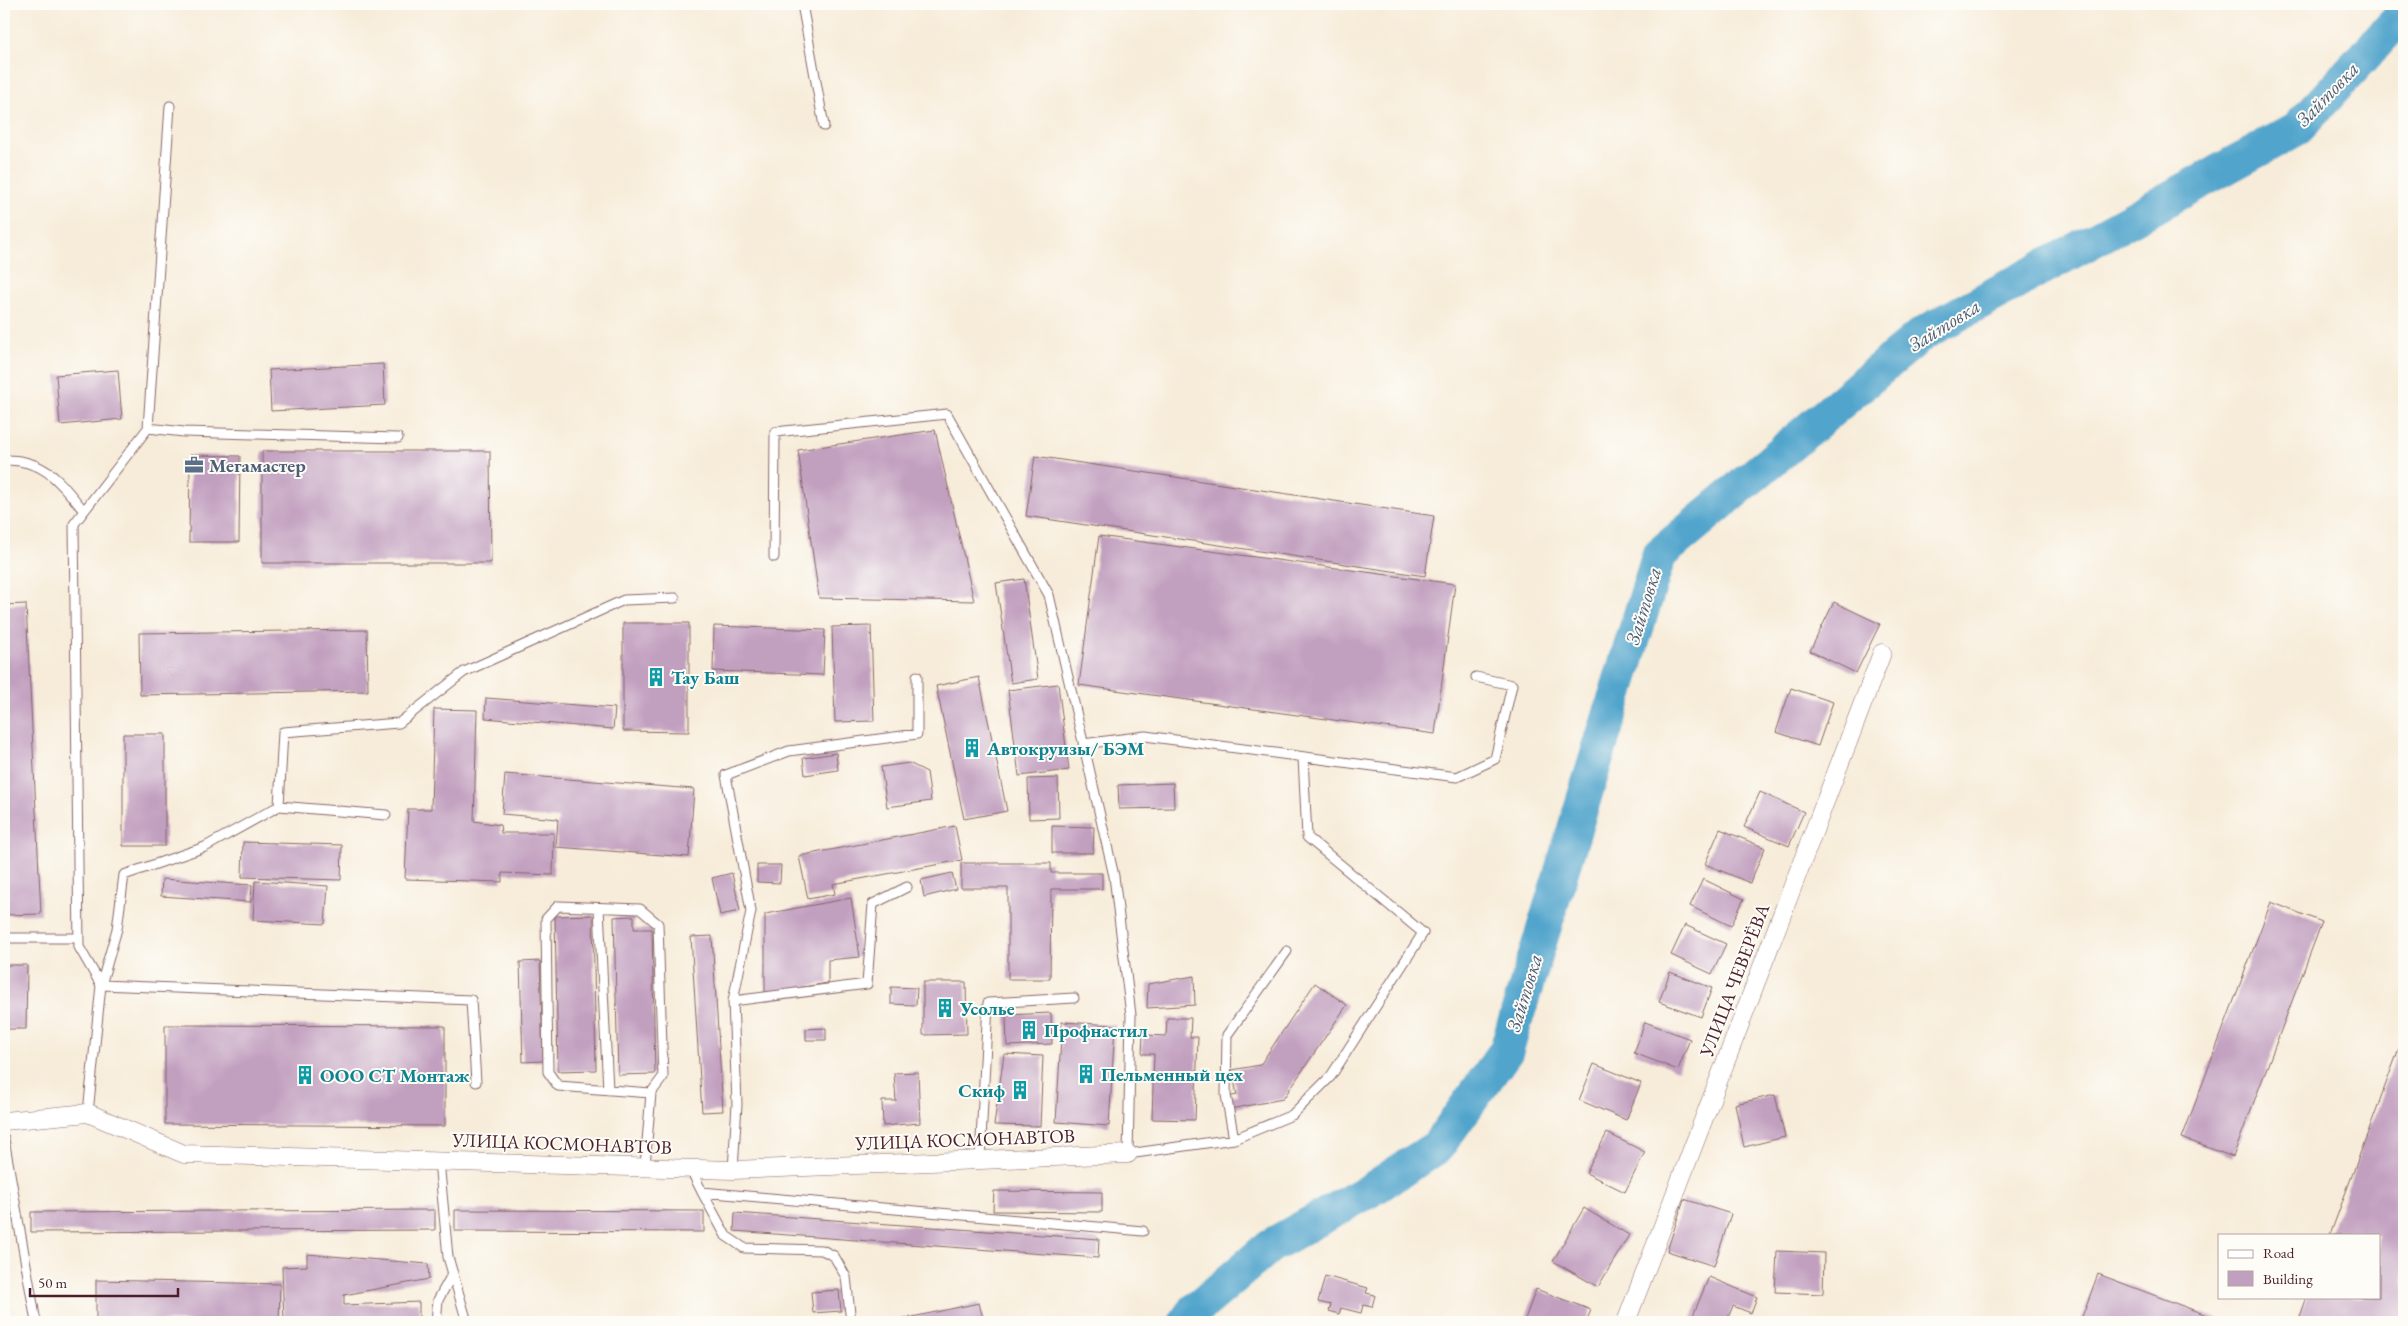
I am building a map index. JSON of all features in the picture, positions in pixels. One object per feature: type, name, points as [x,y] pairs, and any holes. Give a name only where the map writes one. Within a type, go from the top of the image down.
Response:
[{"type":"street","name":"УЛИЦА ЧЕВЕРЁВА","points":[[1626,1322],[1882,654]]},
{"type":"street","name":"УЛИЦА КОСМОНАВТОВ","points":[[4,1121],[88,1113],[184,1154],[733,1170],[1128,1154]]},
{"type":"lane","points":[[802,4],[824,126]]},
{"type":"lane","points":[[101,985],[79,947],[74,524],[148,428],[170,106]]},
{"type":"lane","points":[[774,557],[775,432],[947,414],[1049,595],[1114,876],[1131,1015],[1128,1154],[1234,1139],[1292,1115],[1331,1076],[1423,933],[1307,838],[1303,757]]},
{"type":"lane","points":[[148,428],[184,432],[398,438]]},
{"type":"lane","points":[[4,460],[20,460],[40,467],[56,477],[84,511]]},
{"type":"lane","points":[[279,806],[283,732],[399,723],[464,672],[624,600],[675,598]]},
{"type":"lane","points":[[733,1170],[737,1104],[733,1001],[751,911],[726,775],[789,751],[917,734],[917,676]]},
{"type":"lane","points":[[1083,744],[1145,736],[1456,778],[1495,759],[1512,685],[1476,677]]},
{"type":"lane","points":[[88,1113],[101,985],[117,929],[124,875],[205,846],[279,806],[386,815]]},
{"type":"lane","points":[[733,1001],[867,984],[873,904],[908,887]]},
{"type":"lane","points":[[645,1166],[650,1093],[663,1077],[658,924],[640,909],[558,906],[546,919],[548,1072],[558,1086],[650,1093]]},
{"type":"lane","points":[[599,908],[608,1090]]},
{"type":"lane","points":[[4,938],[79,938]]},
{"type":"lane","points":[[1234,1139],[1226,1095],[1227,1035],[1287,951]]},
{"type":"lane","points":[[101,985],[471,1000],[476,1082]]},
{"type":"lane","points":[[980,1160],[988,1003],[1074,998]]},
{"type":"lane","points":[[4,1139],[36,1322]]},
{"type":"lane","points":[[439,1161],[448,1257],[466,1322]]},
{"type":"lane","points":[[690,1168],[726,1236],[744,1248],[822,1250],[834,1256],[846,1277],[851,1322]]},
{"type":"lane","points":[[702,1192],[1143,1231]]},
{"type":"lane","points":[[436,1322],[438,1300],[453,1273]]},
{"type":"building","points":[[383,364],[385,405],[271,411],[269,370]]},
{"type":"building","points":[[118,370],[122,419],[60,425],[56,375]]},
{"type":"building","points":[[935,430],[974,601],[819,598],[798,450]]},
{"type":"building","points":[[262,451],[490,451],[491,563],[262,563]]},
{"type":"building","points":[[190,455],[240,456],[239,542],[189,542]]},
{"type":"building","points":[[1035,456],[1434,516],[1425,576],[1026,516]]},
{"type":"building","points":[[1099,536],[1455,584],[1435,734],[1079,685]]},
{"type":"building","points":[[1024,579],[1038,679],[1011,683],[996,583]]},
{"type":"building","points":[[1834,602],[1880,624],[1856,673],[1810,651]]},
{"type":"building","points":[[26,604],[41,914],[5,915],[4,605]]},
{"type":"building","name":"Тау Баш","points":[[623,623],[689,623],[689,732],[623,731]]},
{"type":"building","points":[[714,626],[825,630],[823,675],[713,671]]},
{"type":"building","points":[[871,626],[874,721],[835,722],[832,627]]},
{"type":"building","points":[[367,630],[368,691],[140,695],[139,633]]},
{"type":"building","name":"Автокруизы/ БЭМ","points":[[979,677],[1007,811],[964,819],[936,686]]},
{"type":"building","points":[[1058,684],[1069,770],[1019,776],[1008,690]]},
{"type":"building","points":[[1791,688],[1833,702],[1818,746],[1776,732]]},
{"type":"building","points":[[486,698],[615,708],[613,729],[485,718]]},
{"type":"building","points":[[434,709],[477,710],[474,821],[500,825],[501,833],[554,833],[553,875],[502,873],[502,882],[405,879],[408,809],[431,809]]},
{"type":"building","points":[[123,734],[165,734],[165,846],[123,846]]},
{"type":"building","points":[[836,753],[838,770],[805,775],[803,758]]},
{"type":"building","points":[[909,763],[927,772],[931,801],[887,807],[881,767]]},
{"type":"building","points":[[505,774],[694,789],[689,857],[556,847],[558,819],[502,814]]},
{"type":"building","points":[[1058,778],[1059,818],[1029,819],[1028,779]]},
{"type":"building","points":[[1173,783],[1174,808],[1119,809],[1118,785]]},
{"type":"building","points":[[1760,792],[1804,812],[1789,846],[1744,827]]},
{"type":"building","points":[[955,826],[962,860],[833,884],[835,894],[808,899],[799,856]]},
{"type":"building","points":[[1052,826],[1094,827],[1093,853],[1052,853]]},
{"type":"building","points":[[1720,829],[1765,848],[1750,883],[1705,864]]},
{"type":"building","points":[[243,842],[342,845],[341,880],[242,877]]},
{"type":"building","points":[[961,863],[1051,863],[1051,873],[1102,873],[1102,889],[1051,889],[1050,979],[1008,979],[1008,888],[961,888]]},
{"type":"building","points":[[757,865],[781,865],[780,883],[757,882]]},
{"type":"building","points":[[732,873],[740,911],[720,915],[712,878]]},
{"type":"building","points":[[952,873],[956,889],[924,897],[921,880]]},
{"type":"building","points":[[162,879],[252,885],[251,902],[161,896]]},
{"type":"building","points":[[1703,879],[1744,899],[1731,926],[1690,906]]},
{"type":"building","points":[[255,881],[328,886],[325,924],[253,920]]},
{"type":"building","points":[[851,898],[860,957],[828,960],[828,983],[765,993],[765,914]]},
{"type":"building","points":[[2271,902],[2322,922],[2233,1157],[2182,1138]]},
{"type":"building","points":[[593,915],[596,1070],[558,1071],[555,916]]},
{"type":"building","points":[[634,916],[634,929],[652,929],[655,1074],[618,1075],[614,917]]},
{"type":"building","points":[[1685,925],[1726,944],[1712,974],[1671,955]]},
{"type":"building","points":[[712,936],[723,1111],[702,1112],[691,937]]},
{"type":"building","points":[[540,961],[543,1061],[523,1062],[520,962]]},
{"type":"building","points":[[4,965],[27,965],[26,1029],[4,1029]]},
{"type":"building","points":[[1670,972],[1712,988],[1701,1017],[1659,1002]]},
{"type":"building","points":[[1194,976],[1195,1005],[1147,1008],[1148,984]]},
{"type":"building","name":"Усолье","points":[[923,982],[966,982],[967,1034],[923,1035]]},
{"type":"building","points":[[1315,983],[1347,1005],[1283,1099],[1230,1109],[1228,1097],[1237,1095],[1232,1070],[1260,1065]]},
{"type":"building","points":[[891,987],[917,988],[916,1005],[891,1004]]},
{"type":"building","name":"Профнастил","points":[[1051,1013],[1052,1044],[1007,1046],[1006,1015]]},
{"type":"building","points":[[1167,1018],[1191,1018],[1190,1037],[1198,1037],[1195,1120],[1152,1119],[1154,1054],[1142,1054],[1143,1035],[1166,1036]]},
{"type":"building","name":"Пельменный цех","points":[[1062,1022],[1115,1025],[1109,1126],[1056,1122]]},
{"type":"building","points":[[1645,1022],[1690,1039],[1678,1070],[1634,1053]]},
{"type":"building","name":"ООО СТ Монтаж","points":[[165,1025],[445,1026],[445,1126],[165,1124]]},
{"type":"building","points":[[826,1028],[826,1040],[806,1040],[806,1029]]},
{"type":"building","points":[[2404,1035],[2404,1322],[2298,1322],[2307,1298],[2380,1298],[2380,1234],[2330,1234]]},
{"type":"building","name":"Скиф","points":[[1004,1054],[1043,1056],[1040,1126],[994,1125]]},
{"type":"building","points":[[1594,1064],[1641,1083],[1626,1120],[1579,1100]]},
{"type":"building","points":[[918,1072],[920,1123],[883,1126],[882,1101],[896,1101],[894,1073]]},
{"type":"building","points":[[1775,1095],[1785,1137],[1744,1147],[1735,1104]]},
{"type":"building","points":[[1607,1133],[1645,1152],[1625,1192],[1586,1173]]},
{"type":"building","points":[[994,1191],[1102,1192],[1102,1212],[993,1211]]},
{"type":"building","points":[[1684,1199],[1731,1214],[1714,1266],[1667,1251]]},
{"type":"building","points":[[1584,1208],[1629,1235],[1598,1287],[1553,1261]]},
{"type":"building","points":[[435,1210],[435,1230],[31,1232],[31,1212]]},
{"type":"building","points":[[455,1210],[704,1211],[704,1232],[455,1231]]},
{"type":"building","points":[[735,1213],[1099,1239],[1098,1258],[734,1231]]},
{"type":"building","points":[[1777,1251],[1824,1253],[1823,1294],[1775,1292]]},
{"type":"building","points":[[307,1254],[428,1264],[429,1279],[344,1295],[344,1305],[419,1302],[419,1322],[284,1322],[282,1267],[307,1266]]},
{"type":"building","points":[[2098,1274],[2225,1322],[2080,1322]]},
{"type":"building","points":[[1325,1276],[1368,1288],[1366,1293],[1375,1295],[1372,1307],[1363,1305],[1361,1313],[1341,1308],[1339,1314],[1329,1311],[1331,1305],[1318,1302]]},
{"type":"building","points":[[1709,1277],[1757,1297],[1751,1313],[1733,1306],[1726,1322],[1702,1322],[1692,1318]]},
{"type":"building","points":[[96,1280],[280,1284],[279,1322],[96,1321]]},
{"type":"building","points":[[1536,1289],[1591,1310],[1586,1322],[1524,1322]]},
{"type":"building","points":[[839,1290],[841,1311],[813,1313],[811,1292]]},
{"type":"building","points":[[979,1303],[984,1322],[893,1322],[893,1321]]},
{"type":"waterway","name":"Зайтовка","points":[[1186,1322],[1192,1313],[1270,1246],[1374,1188],[1437,1147],[1506,1051],[1659,555],[1922,334],[2298,128],[2404,13]]},
{"type":"place","name":"Мегамастер","points":[[194,465]]},
{"type":"place","name":"Тау Баш","points":[[656,677]]},
{"type":"place","name":"Автокруизы/ БЭМ","points":[[972,748]]},
{"type":"place","name":"Усолье","points":[[945,1008]]},
{"type":"place","name":"Профнастил","points":[[1029,1030]]},
{"type":"place","name":"Пельменный цех","points":[[1086,1074]]},
{"type":"place","name":"ООО СТ Монтаж","points":[[305,1075]]},
{"type":"place","name":"Скиф","points":[[1020,1090]]}]
